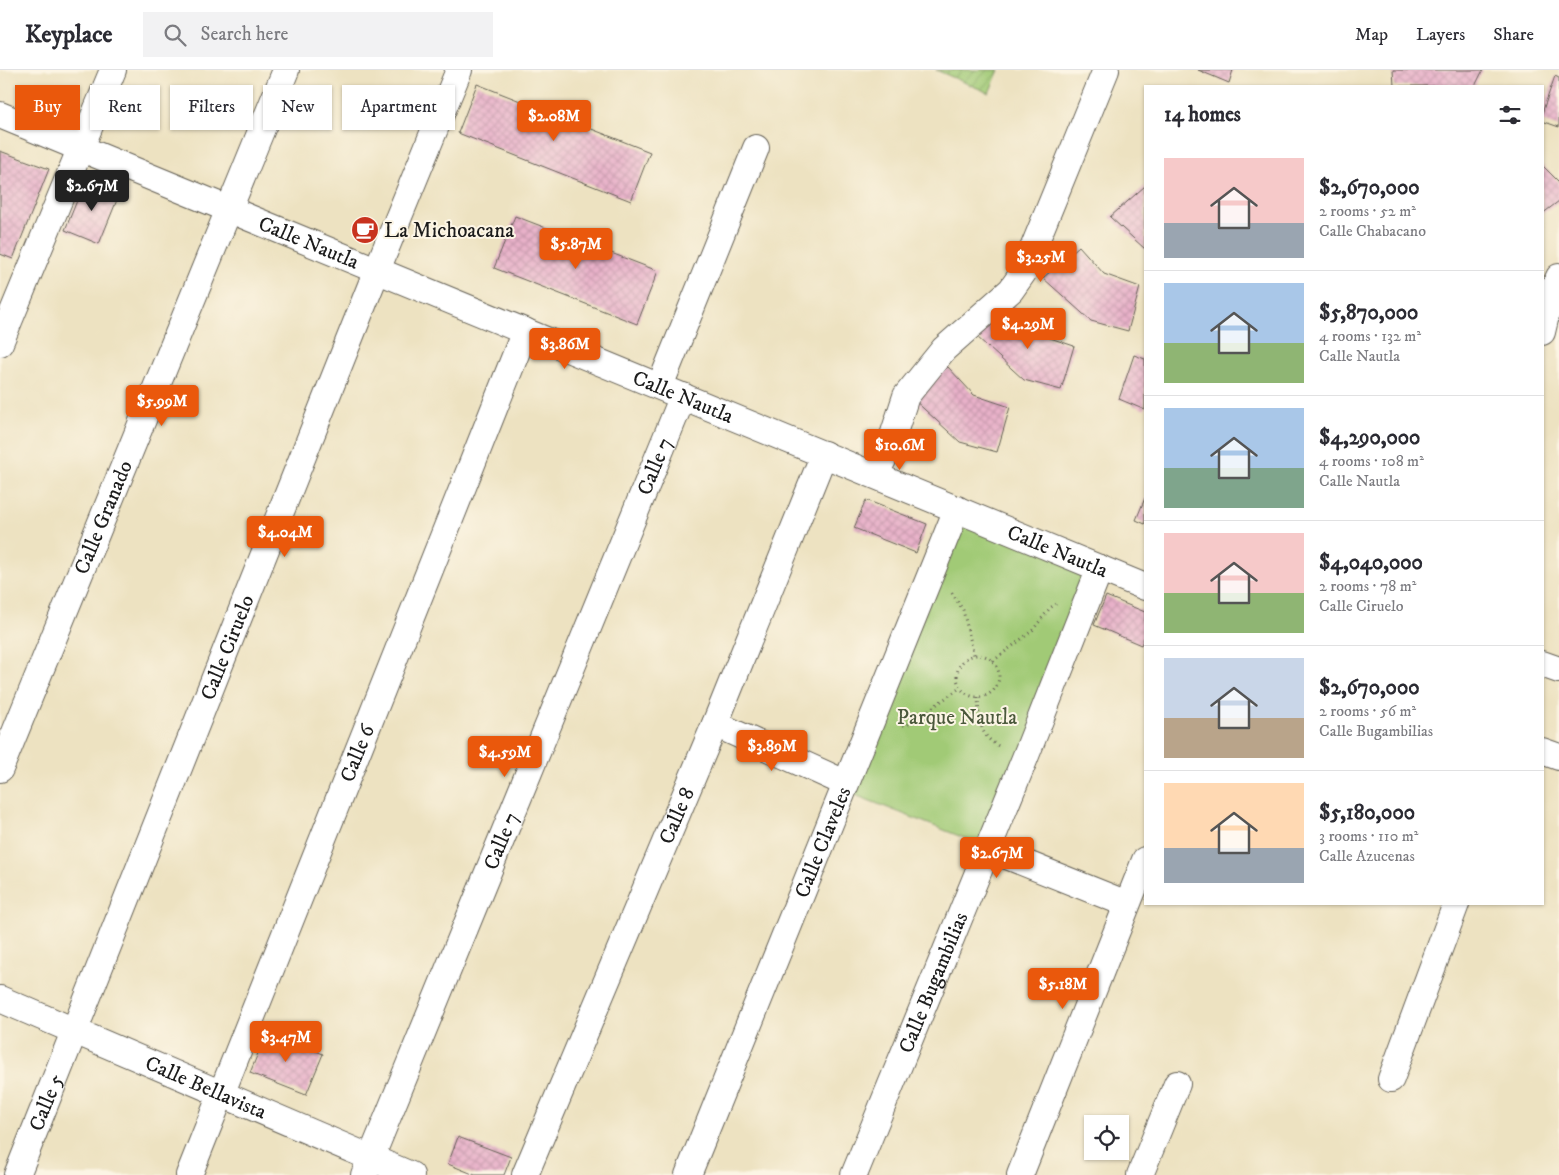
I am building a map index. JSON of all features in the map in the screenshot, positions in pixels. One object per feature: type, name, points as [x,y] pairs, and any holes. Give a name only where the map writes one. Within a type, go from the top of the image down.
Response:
[{"type":"street","points":[[0,343],[113,70]]},
{"type":"street","name":"Calle Granado","points":[[0,769],[286,70]]},
{"type":"street","name":"Calle Ciruelo","points":[[74,1031],[377,270],[459,70]]},
{"type":"street","points":[[875,475],[889,448],[906,396],[944,348],[1011,290],[1023,273],[1106,70]]},
{"type":"street","name":"Calle Nautla","points":[[0,115],[1144,587]]},
{"type":"street","points":[[660,386],[756,148]]},
{"type":"street","points":[[1544,324],[1551,294],[1559,277]]},
{"type":"street","name":"Calle 6","points":[[189,1175],[525,331]]},
{"type":"street","name":"Calle 7","points":[[368,1166],[683,396]]},
{"type":"street","name":"Calle 8","points":[[524,1175],[715,724],[824,454]]},
{"type":"street","name":"Calle Claveles","points":[[688,1175],[956,509]]},
{"type":"street","name":"Calle Bugambilias","points":[[854,1175],[1025,758],[1100,568]]},
{"type":"street","points":[[1544,665],[1559,670]]},
{"type":"street","points":[[715,724],[846,783]]},
{"type":"street","points":[[1544,751],[1559,757]]},
{"type":"street","points":[[987,848],[1127,904]]},
{"type":"street","points":[[1020,1175],[1144,862]]},
{"type":"street","points":[[1391,1079],[1456,905]]},
{"type":"street","name":"Calle Bellavista","points":[[0,999],[222,1092],[368,1166],[411,1175]]},
{"type":"street","name":"Calle 5","points":[[17,1175],[74,1031]]},
{"type":"street","points":[[1140,1175],[1177,1084]]},
{"type":"path","points":[[934,564],[963,610],[974,655]]},
{"type":"path","points":[[993,661],[1032,631],[1050,608],[1072,594],[1089,597]]},
{"type":"path","points":[[974,655],[987,657],[993,661],[999,673],[999,680],[992,692],[978,697],[965,693],[960,688],[957,674],[958,667],[962,662],[974,655]]},
{"type":"path","points":[[873,714],[906,726],[960,688]]},
{"type":"path","points":[[978,697],[979,722],[992,743],[1025,758]]},
{"type":"green space","points":[[936,70],[999,70],[989,93]]},
{"type":"green space","name":"Parque Nautla","points":[[957,509],[1100,568],[987,847],[845,791]]},
{"type":"building","points":[[1198,70],[1233,70],[1229,83]]},
{"type":"building","points":[[1393,70],[1483,70],[1476,85],[1394,85]]},
{"type":"building","points":[[1555,76],[1559,78],[1559,127],[1544,122],[1544,107]]},
{"type":"building","points":[[477,84],[650,152],[631,201],[458,133]]},
{"type":"building","points":[[0,151],[49,169],[13,259],[0,254]]},
{"type":"building","points":[[1544,167],[1559,182],[1559,201],[1544,212]]},
{"type":"building","points":[[85,181],[119,195],[99,244],[65,230]]},
{"type":"building","points":[[1144,187],[1144,248],[1110,217]]},
{"type":"building","points":[[515,216],[658,271],[637,324],[494,268]]},
{"type":"building","points":[[1079,246],[1104,274],[1140,287],[1128,331],[1091,321],[1043,278]]},
{"type":"building","points":[[1012,305],[1038,334],[1074,346],[1061,390],[1024,380],[976,336]]},
{"type":"building","points":[[1134,355],[1144,359],[1144,410],[1119,399]]},
{"type":"building","points":[[948,367],[974,395],[1010,407],[997,452],[960,442],[912,398]]},
{"type":"building","points":[[866,500],[927,524],[916,553],[854,528]]},
{"type":"building","points":[[1144,500],[1144,524],[1136,520]]},
{"type":"building","points":[[1106,596],[1144,612],[1144,638],[1141,645],[1094,625]]},
{"type":"building","points":[[267,1031],[323,1054],[306,1095],[250,1073]]},
{"type":"building","points":[[458,1137],[511,1157],[504,1175],[475,1175],[448,1164]]},
{"type":"place","name":"La Michoacana","points":[[365,230]]}]
